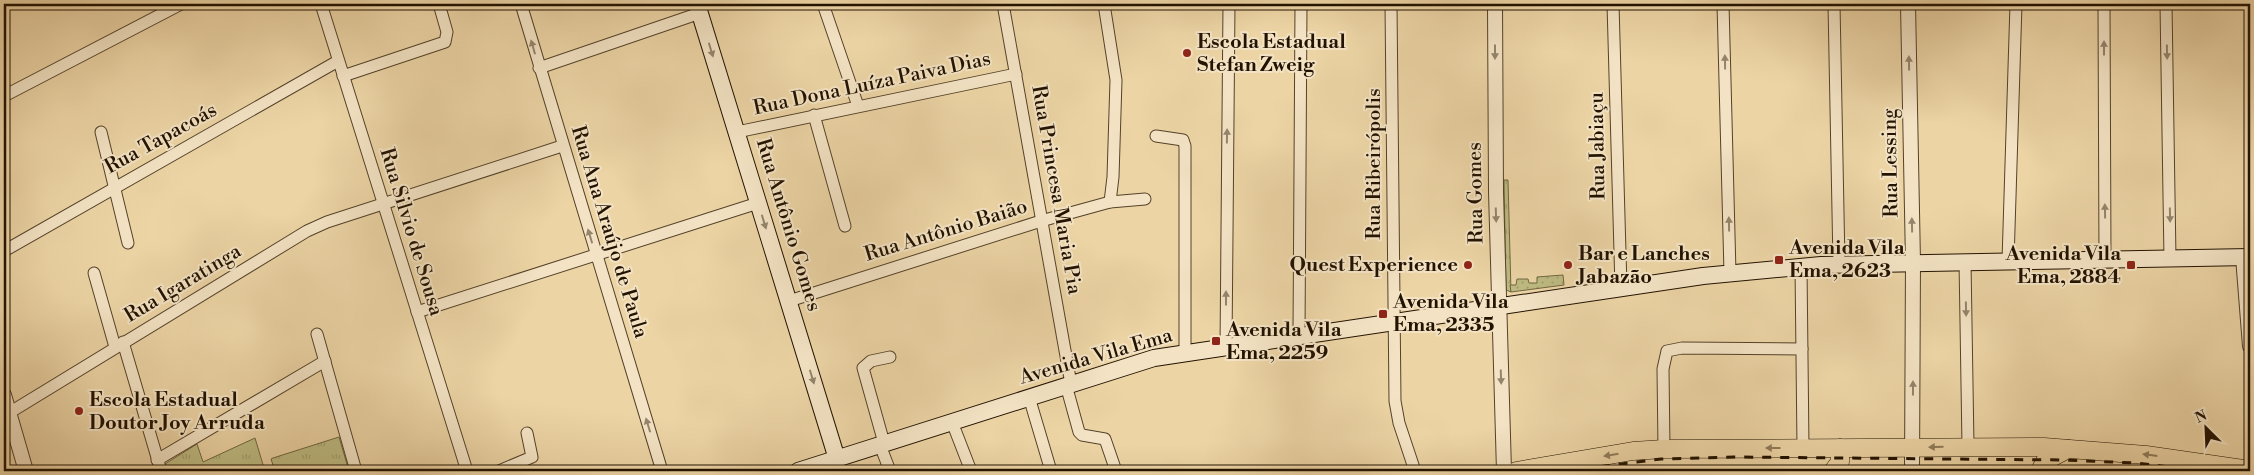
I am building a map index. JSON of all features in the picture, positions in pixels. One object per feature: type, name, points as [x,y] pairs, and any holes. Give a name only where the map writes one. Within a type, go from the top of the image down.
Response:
[{"type":"main road","name":"Rua Antônio Gomes","points":[[698,8],[837,459]]},
{"type":"main road","name":"Avenida Vila Ema","points":[[798,471],[1154,358],[1393,321],[1730,273],[1801,266],[1913,262],[2247,257]]},
{"type":"main road","points":[[1516,471],[1633,451],[1664,448],[1912,448],[1968,446],[2070,448],[2164,457],[2250,470]]},
{"type":"main road","points":[[1833,471],[1840,462],[1840,448]]},
{"type":"main road","points":[[2040,471],[2045,461],[2070,448]]},
{"type":"street","points":[[4,96],[181,4]]},
{"type":"street","name":"Rua Silvio de Sousa","points":[[321,4],[467,471]]},
{"type":"street","points":[[343,76],[444,42],[447,32],[439,4]]},
{"type":"street","name":"Rua Ana Araújo de Paula","points":[[521,4],[562,146],[662,471]]},
{"type":"street","points":[[823,4],[858,106]]},
{"type":"street","name":"Rua Princesa Maria Pia","points":[[1002,4],[1016,74],[1068,384],[1079,432],[1082,435],[1105,439],[1116,471]]},
{"type":"street","points":[[1104,4],[1116,80],[1113,177],[1110,202]]},
{"type":"street","points":[[1226,347],[1229,4]]},
{"type":"street","points":[[1299,336],[1301,4]]},
{"type":"street","name":"Rua Ribeirópolis","points":[[1392,4],[1395,401],[1399,423],[1415,471]]},
{"type":"street","name":"Rua Gomes","points":[[1495,4],[1496,192],[1504,471]]},
{"type":"street","name":"Rua Jabiaçu","points":[[1613,4],[1620,288]]},
{"type":"street","points":[[1723,4],[1730,273]]},
{"type":"street","points":[[1834,4],[1839,264]]},
{"type":"street","name":"Rua Lessing","points":[[1908,4],[1913,262],[1912,471]]},
{"type":"street","points":[[2008,261],[2016,4]]},
{"type":"street","points":[[2104,4],[2105,260]]},
{"type":"street","points":[[2166,4],[2170,259]]},
{"type":"street","points":[[539,68],[698,8]]},
{"type":"street","name":"Rua Tapacoás","points":[[4,251],[338,61]]},
{"type":"street","name":"Rua Dona Luíza Paiva Dias","points":[[736,132],[1016,74]]},
{"type":"street","points":[[814,115],[845,226]]},
{"type":"street","points":[[101,132],[128,242]]},
{"type":"street","points":[[1156,136],[1183,140],[1185,146],[1185,353]]},
{"type":"street","name":"Rua Igaratinga","points":[[6,414],[307,231],[327,222],[562,146]]},
{"type":"street","name":"Rua Antônio Baião","points":[[789,301],[1041,221],[1110,202],[1145,199]]},
{"type":"street","points":[[417,312],[758,202]]},
{"type":"street","points":[[2247,257],[2250,346]]},
{"type":"street","points":[[1965,261],[1968,446]]},
{"type":"street","points":[[1801,266],[1802,448]]},
{"type":"street","points":[[94,273],[159,466],[325,361]]},
{"type":"street","points":[[318,334],[356,471]]},
{"type":"street","points":[[1664,448],[1663,369],[1667,351],[1682,348],[1802,349]]},
{"type":"street","points":[[890,357],[871,361],[864,368],[890,471]]},
{"type":"street","points":[[4,395],[6,414],[26,471]]},
{"type":"street","points":[[1029,397],[1051,471]]},
{"type":"street","points":[[952,422],[971,471]]},
{"type":"street","points":[[499,471],[532,457],[527,433]]},
{"type":"green space","points":[[1504,180],[1508,180],[1511,292],[1506,290]]},
{"type":"green space","points":[[1563,275],[1564,285],[1511,292],[1510,285],[1516,285],[1517,279],[1528,279],[1529,283],[1537,283],[1537,277]]},
{"type":"green space","points":[[339,437],[349,471],[167,471],[165,464],[197,444],[203,462],[255,438],[264,468],[273,465],[271,459],[273,458]]},
{"type":"railway","points":[[1565,471],[1661,459],[1734,457],[2064,460],[2136,463],[2204,471]]},
{"type":"place","name":"Escola Estadual Stefan Zweig","points":[[1187,53]]},
{"type":"place","name":"Avenida Vila Ema, 2623","points":[[1779,260]]},
{"type":"place","name":"Quest Experience","points":[[1468,265]]},
{"type":"place","name":"Bar e Lanches Jabazão","points":[[1568,265]]},
{"type":"place","name":"Avenida Vila Ema, 2884","points":[[2131,265]]},
{"type":"place","name":"Avenida Vila Ema, 2335","points":[[1383,314]]},
{"type":"place","name":"Avenida Vila Ema, 2259","points":[[1216,341]]},
{"type":"place","name":"Escola Estadual Doutor Joy Arruda","points":[[79,411]]}]
